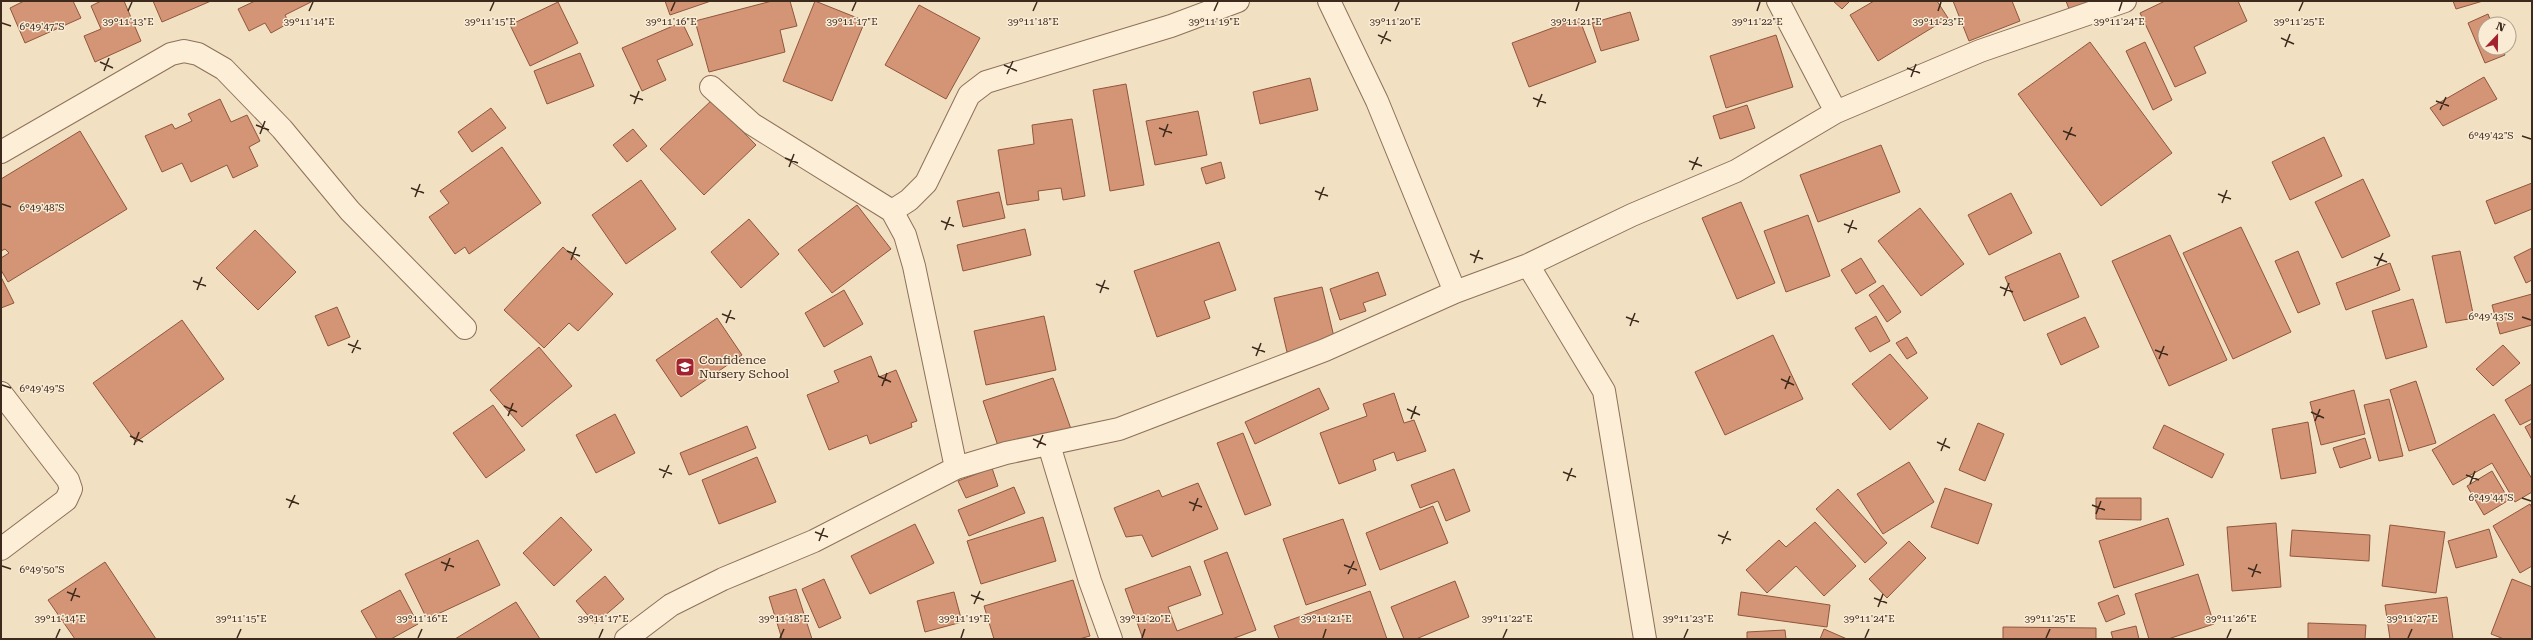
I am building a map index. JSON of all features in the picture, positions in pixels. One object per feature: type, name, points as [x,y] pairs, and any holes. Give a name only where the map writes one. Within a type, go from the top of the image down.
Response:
[{"type":"street","points":[[892,210],[909,200],[926,183],[970,95],[981,85],[1030,68],[1171,26],[1238,1]]},
{"type":"street","points":[[1329,1],[1377,101],[1456,292]]},
{"type":"street","points":[[1778,1],[1836,112]]},
{"type":"street","points":[[626,639],[671,605],[723,579],[814,541],[956,468],[1006,454],[1118,429],[1137,423],[1325,350],[1456,292],[1528,265],[1632,215],[1736,171],[1836,112],[1980,51],[2125,1]]},
{"type":"street","points":[[1,152],[171,54],[184,51],[198,54],[229,74],[282,129],[350,210],[465,328]]},
{"type":"street","points":[[711,87],[752,124],[892,210],[905,236],[914,266],[956,468]]},
{"type":"street","points":[[1528,265],[1604,392],[1645,639]]},
{"type":"street","points":[[1,393],[68,480],[71,489],[66,500],[1,549]]},
{"type":"street","points":[[1049,445],[1090,581],[1111,639]]},
{"type":"building","points":[[24,1],[73,1],[81,18],[25,43],[10,8]]},
{"type":"building","points":[[101,1],[124,1],[141,41],[95,62],[84,36],[101,29],[91,6]]},
{"type":"building","points":[[153,1],[211,1],[162,22]]},
{"type":"building","points":[[255,1],[313,1],[285,15],[289,23],[271,33],[265,23],[249,31],[238,9]]},
{"type":"building","points":[[665,1],[711,1],[670,15]]},
{"type":"building","points":[[772,1],[790,1],[797,26],[780,30],[785,52],[709,72],[695,21]]},
{"type":"building","points":[[815,1],[865,21],[832,101],[783,81]]},
{"type":"building","points":[[1833,1],[1850,1],[1842,9]]},
{"type":"building","points":[[1874,1],[1937,1],[1948,18],[1878,61],[1850,15]]},
{"type":"building","points":[[1953,1],[2012,1],[2020,21],[1969,41]]},
{"type":"building","points":[[2066,1],[2095,1],[2069,9]]},
{"type":"building","points":[[2165,1],[2238,1],[2247,21],[2194,47],[2206,73],[2175,87],[2140,13]]},
{"type":"building","points":[[2453,1],[2483,1],[2456,9]]},
{"type":"building","points":[[558,2],[578,43],[530,66],[510,25]]},
{"type":"building","points":[[919,5],[980,38],[946,99],[885,65]]},
{"type":"building","points":[[1630,12],[1639,40],[1601,51],[1592,23]]},
{"type":"building","points":[[1579,18],[1596,62],[1529,87],[1512,43]]},
{"type":"building","points":[[2477,19],[2477,44],[2468,23]]},
{"type":"building","points":[[682,22],[693,45],[657,60],[666,80],[642,91],[622,48]]},
{"type":"building","points":[[1776,35],[1793,87],[1726,108],[1710,56]]},
{"type":"building","points":[[2090,42],[2172,153],[2101,206],[2018,94]]},
{"type":"building","points":[[2145,42],[2172,100],[2153,110],[2126,51]]},
{"type":"building","points":[[580,53],[594,86],[547,104],[534,71]]},
{"type":"building","points":[[2482,56],[2502,56],[2485,63]]},
{"type":"building","points":[[2484,77],[2497,99],[2443,126],[2430,108]]},
{"type":"building","points":[[1310,78],[1318,110],[1260,124],[1253,92]]},
{"type":"building","points":[[1126,84],[1144,185],[1110,191],[1093,90]]},
{"type":"building","points":[[220,99],[231,122],[247,115],[260,141],[249,147],[258,166],[233,178],[227,165],[191,182],[182,163],[162,172],[145,136],[172,124],[175,129],[192,121],[188,114]]},
{"type":"building","points":[[712,100],[756,145],[704,195],[660,149]]},
{"type":"building","points":[[1747,105],[1755,128],[1720,139],[1713,116]]},
{"type":"building","points":[[491,108],[506,128],[472,152],[458,132]]},
{"type":"building","points":[[1198,111],[1207,155],[1155,165],[1146,121]]},
{"type":"building","points":[[1072,119],[1085,196],[1063,200],[1061,188],[1038,191],[1039,200],[1007,205],[998,150],[1034,144],[1032,125]]},
{"type":"building","points":[[633,129],[647,146],[627,162],[613,145]]},
{"type":"building","points":[[80,131],[127,209],[8,282],[1,270],[1,258],[9,253],[5,249],[1,251],[1,179]]},
{"type":"building","points":[[2324,137],[2342,176],[2290,200],[2272,162]]},
{"type":"building","points":[[1881,145],[1900,192],[1818,222],[1800,175]]},
{"type":"building","points":[[502,147],[541,203],[469,254],[465,247],[455,254],[429,217],[449,203],[440,191]]},
{"type":"building","points":[[1221,162],[1225,178],[1206,184],[1201,168]]},
{"type":"building","points":[[2363,179],[2390,236],[2342,258],[2315,202]]},
{"type":"building","points":[[641,180],[676,229],[626,264],[592,215]]},
{"type":"building","points":[[2532,183],[2532,209],[2495,224],[2486,201]]},
{"type":"building","points":[[999,192],[1005,218],[963,227],[957,201]]},
{"type":"building","points":[[2011,193],[2032,233],[1989,255],[1968,215]]},
{"type":"building","points":[[1741,202],[1775,283],[1737,299],[1702,218]]},
{"type":"building","points":[[857,205],[891,249],[832,293],[798,250]]},
{"type":"building","points":[[1920,208],[1964,264],[1921,296],[1878,241]]},
{"type":"building","points":[[1808,215],[1830,276],[1786,292],[1764,231]]},
{"type":"building","points":[[749,219],[779,254],[741,288],[711,252]]},
{"type":"building","points":[[2241,227],[2291,332],[2233,359],[2183,253]]},
{"type":"building","points":[[1025,229],[1031,255],[963,271],[957,245]]},
{"type":"building","points":[[255,230],[296,272],[258,310],[216,268]]},
{"type":"building","points":[[2170,235],[2227,360],[2169,386],[2112,261]]},
{"type":"building","points":[[1219,242],[1236,290],[1204,301],[1210,318],[1157,337],[1134,271]]},
{"type":"building","points":[[563,247],[613,294],[578,331],[569,323],[544,348],[504,310]]},
{"type":"building","points":[[2532,248],[2532,280],[2526,283],[2514,257]]},
{"type":"building","points":[[2298,251],[2320,304],[2298,313],[2275,261]]},
{"type":"building","points":[[2460,251],[2474,318],[2446,323],[2432,256]]},
{"type":"building","points":[[2060,253],[2079,297],[2024,321],[2005,277]]},
{"type":"building","points":[[1861,258],[1876,282],[1856,294],[1841,270]]},
{"type":"building","points":[[2390,263],[2400,290],[2346,310],[2336,283]]},
{"type":"building","points":[[1378,272],[1386,295],[1363,303],[1366,311],[1340,320],[1330,289]]},
{"type":"building","points":[[1,277],[14,303],[1,308]]},
{"type":"building","points":[[1883,285],[1901,312],[1887,322],[1869,295]]},
{"type":"building","points":[[1322,287],[1335,341],[1287,352],[1274,298]]},
{"type":"building","points":[[844,290],[863,324],[824,347],[805,313]]},
{"type":"building","points":[[2532,294],[2532,325],[2500,334],[2492,305]]},
{"type":"building","points":[[2413,299],[2427,347],[2386,359],[2372,311]]},
{"type":"building","points":[[337,307],[350,337],[328,346],[315,316]]},
{"type":"building","points":[[1044,316],[1056,370],[986,385],[974,331]]},
{"type":"building","points":[[1876,316],[1890,341],[1870,352],[1855,328]]},
{"type":"building","points":[[2085,317],[2099,347],[2061,365],[2047,334]]},
{"type":"building","points":[[717,318],[742,355],[681,397],[656,360]]},
{"type":"building","points":[[182,320],[224,379],[136,442],[93,383]]},
{"type":"building","points":[[1773,335],[1803,399],[1725,435],[1695,372]]},
{"type":"building","points":[[1907,337],[1917,353],[1907,359],[1896,343]]},
{"type":"building","points":[[2503,345],[2520,363],[2493,386],[2476,369]]},
{"type":"building","points":[[539,347],[572,386],[522,427],[490,390]]},
{"type":"building","points":[[1890,354],[1928,398],[1890,430],[1852,384]]},
{"type":"building","points":[[871,356],[879,377],[896,370],[917,421],[911,423],[912,427],[870,444],[867,435],[829,450],[807,395],[839,382],[834,371]]},
{"type":"building","points":[[1053,378],[1071,429],[1000,452],[983,401]]},
{"type":"building","points":[[2416,381],[2436,443],[2409,451],[2390,390]]},
{"type":"building","points":[[2532,384],[2532,419],[2520,425],[2505,400]]},
{"type":"building","points":[[1319,388],[1329,409],[1255,444],[1245,422]]},
{"type":"building","points":[[2354,390],[2365,434],[2321,445],[2310,402]]},
{"type":"building","points":[[1394,393],[1404,423],[1414,420],[1426,451],[1397,461],[1394,452],[1373,460],[1376,470],[1339,484],[1320,433],[1367,416],[1363,404]]},
{"type":"building","points":[[2389,399],[2403,456],[2379,461],[2364,405]]},
{"type":"building","points":[[493,405],[525,450],[486,478],[453,433]]},
{"type":"building","points":[[615,414],[635,453],[596,473],[576,435]]},
{"type":"building","points":[[2494,414],[2532,479],[2532,492],[2515,502],[2492,463],[2453,485],[2432,450]]},
{"type":"building","points":[[2308,422],[2316,473],[2281,479],[2272,429]]},
{"type":"building","points":[[1978,423],[2004,434],[1985,481],[1959,470]]},
{"type":"building","points":[[2532,423],[2532,440],[2525,427]]},
{"type":"building","points":[[2164,425],[2224,454],[2212,478],[2153,448]]},
{"type":"building","points":[[747,426],[756,448],[689,475],[680,453]]},
{"type":"building","points":[[1243,433],[1271,505],[1245,515],[1217,443]]},
{"type":"building","points":[[2365,438],[2371,458],[2340,468],[2333,448]]},
{"type":"building","points":[[757,457],[776,502],[719,524],[702,480]]},
{"type":"building","points":[[1909,462],[1934,502],[1883,534],[1857,494]]},
{"type":"building","points":[[992,468],[998,486],[966,498],[958,481]]},
{"type":"building","points":[[1454,469],[1470,511],[1446,521],[1438,501],[1420,508],[1411,485]]},
{"type":"building","points":[[2492,471],[2509,500],[2484,515],[2467,486]]},
{"type":"building","points":[[1198,483],[1218,529],[1152,557],[1142,535],[1126,537],[1114,508],[1159,490],[1162,497]]},
{"type":"building","points":[[1014,487],[1025,513],[969,536],[958,510]]},
{"type":"building","points":[[1945,488],[1992,504],[1978,544],[1931,527]]},
{"type":"building","points":[[1838,489],[1887,543],[1865,563],[1816,509]]},
{"type":"building","points":[[2096,498],[2141,498],[2141,520],[2096,519]]},
{"type":"building","points":[[2530,504],[2532,508],[2532,566],[2520,573],[2493,526]]},
{"type":"building","points":[[1433,506],[1448,543],[1380,570],[1366,533]]},
{"type":"building","points":[[561,517],[592,550],[554,586],[523,553]]},
{"type":"building","points":[[1043,517],[1056,561],[981,584],[967,541]]},
{"type":"building","points":[[2168,518],[2184,565],[2114,588],[2099,541]]},
{"type":"building","points":[[1343,519],[1366,585],[1306,605],[1283,539]]},
{"type":"building","points":[[1815,522],[1856,566],[1824,596],[1796,566],[1767,593],[1746,570],[1779,540],[1786,547]]},
{"type":"building","points":[[2276,523],[2281,587],[2232,591],[2227,527]]},
{"type":"building","points":[[915,524],[934,563],[870,594],[851,556]]},
{"type":"building","points":[[2390,525],[2445,532],[2436,593],[2382,586]]},
{"type":"building","points":[[2489,529],[2497,557],[2456,568],[2448,541]]},
{"type":"building","points":[[2292,530],[2370,535],[2369,561],[2290,556]]},
{"type":"building","points":[[478,540],[500,585],[427,619],[405,574]]},
{"type":"building","points":[[1909,541],[1926,558],[1887,598],[1869,579]]},
{"type":"building","points":[[1227,552],[1256,630],[1232,639],[1143,639],[1125,589],[1190,566],[1201,595],[1168,607],[1177,631],[1223,614],[1204,561]]},
{"type":"building","points":[[105,562],[156,639],[75,639],[48,600]]},
{"type":"building","points":[[2198,574],[2214,624],[2168,639],[2149,639],[2135,594]]},
{"type":"building","points":[[605,576],[624,599],[595,624],[576,601]]},
{"type":"building","points":[[824,579],[841,618],[819,628],[802,589]]},
{"type":"building","points":[[2512,579],[2532,587],[2532,639],[2504,639],[2491,634]]},
{"type":"building","points":[[1073,580],[1090,636],[1079,639],[994,639],[984,606]]},
{"type":"building","points":[[1455,581],[1469,617],[1416,639],[1404,639],[1391,607]]},
{"type":"building","points":[[796,589],[812,639],[782,639],[769,597]]},
{"type":"building","points":[[400,590],[418,624],[391,639],[377,639],[361,611]]},
{"type":"building","points":[[1370,591],[1387,639],[1279,639],[1274,626]]},
{"type":"building","points":[[954,592],[962,622],[925,632],[917,601]]},
{"type":"building","points":[[1741,592],[1830,605],[1827,627],[1738,615]]},
{"type":"building","points":[[2118,595],[2125,614],[2106,622],[2098,603]]},
{"type":"building","points":[[2447,597],[2453,639],[2390,639],[2385,605]]},
{"type":"building","points":[[516,602],[540,639],[455,639]]},
{"type":"building","points":[[2308,623],[2366,625],[2365,639],[2308,639]]},
{"type":"building","points":[[2136,626],[2139,639],[2113,639],[2111,632]]},
{"type":"building","points":[[2003,627],[2096,628],[2096,639],[2003,639]]},
{"type":"building","points":[[1824,629],[1847,639],[1820,639]]},
{"type":"building","points":[[1785,630],[1786,639],[1747,639],[1747,632]]},
{"type":"place","name":"Confidence Nursery School","points":[[685,367]]}]
